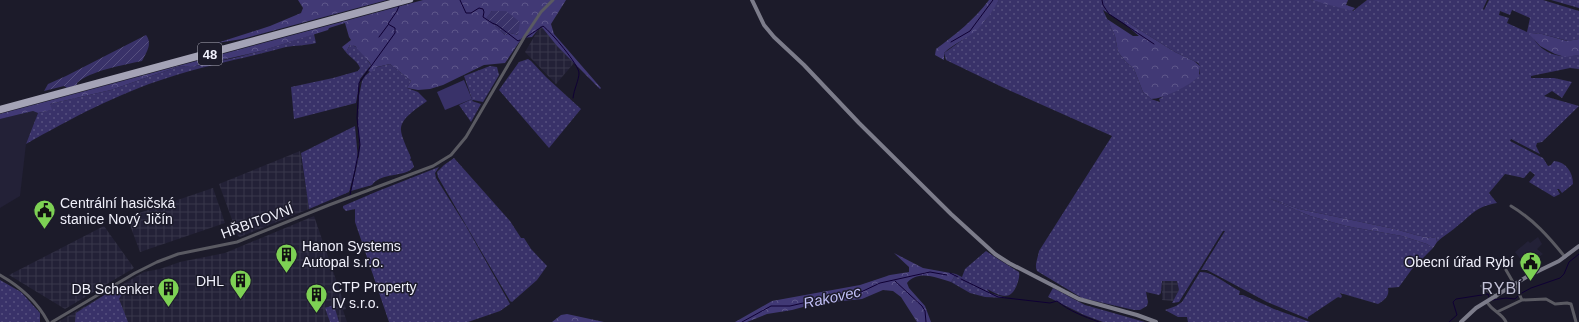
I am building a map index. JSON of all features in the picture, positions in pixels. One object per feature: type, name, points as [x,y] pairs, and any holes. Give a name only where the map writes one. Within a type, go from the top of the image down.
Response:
[{"type":"highway","name":"48","points":[[0,108],[398,0]]},
{"type":"highway","name":"48","points":[[0,111],[411,0]]},
{"type":"main road","points":[[752,0],[768,31],[942,205],[992,251],[1009,263],[1079,299],[1144,317],[1156,322]]},
{"type":"main road","points":[[1461,322],[1470,313],[1515,285],[1565,257],[1579,246]]},
{"type":"street","name":"HŘBITOVNÍ","points":[[52,322],[134,273],[167,258],[237,242],[329,205],[433,166],[451,155],[466,137],[525,36],[541,12],[553,0]]},
{"type":"street","points":[[1510,206],[1532,220],[1565,257]]},
{"type":"street","points":[[1506,270],[1521,298]]},
{"type":"street","points":[[0,275],[28,294],[40,308],[48,322]]},
{"type":"street","points":[[1482,286],[1491,300],[1491,308],[1504,318],[1506,322]]},
{"type":"street","points":[[1497,312],[1521,298],[1546,299],[1554,304],[1570,303],[1576,322]]},
{"type":"shaded area","points":[[999,0],[1311,0],[1353,11],[1367,0],[1487,0],[1483,9],[1484,10],[1489,0],[1543,0],[1579,11],[1579,39],[1568,41],[1542,34],[1531,33],[1536,43],[1550,53],[1560,56],[1579,55],[1579,69],[1570,68],[1531,76],[1531,78],[1554,78],[1572,82],[1562,98],[1552,91],[1544,96],[1579,106],[1542,142],[1537,143],[1536,146],[1540,154],[1511,139],[1510,141],[1543,158],[1548,166],[1554,161],[1562,163],[1568,168],[1572,175],[1573,184],[1562,193],[1559,189],[1557,189],[1560,194],[1554,197],[1529,182],[1535,175],[1530,171],[1524,178],[1505,174],[1489,193],[1497,203],[1478,209],[1437,242],[1436,237],[1431,238],[1416,235],[1395,229],[1299,209],[1266,197],[1310,216],[1346,226],[1402,236],[1427,244],[1433,248],[1412,269],[1399,287],[1388,288],[1387,296],[1378,304],[1340,293],[1342,296],[1341,298],[1338,297],[1308,317],[1308,319],[1267,302],[1207,270],[1201,270],[1225,231],[1223,231],[1179,302],[1172,303],[1179,290],[1177,281],[1162,281],[1161,293],[1159,295],[1146,292],[1148,302],[1147,306],[1140,310],[1134,310],[1082,298],[1037,271],[1036,261],[1039,251],[1112,136],[1002,87],[946,60],[944,53],[975,31],[985,21]],"holes":[[[1103,10],[1125,24],[1124,20],[1175,52],[1198,63],[1200,66],[1200,74],[1159,99],[1160,102],[1151,99],[1143,92],[1134,69],[1118,52],[1115,36]],[[1512,10],[1530,18],[1527,32],[1507,23],[1509,18],[1499,15],[1500,11],[1510,15]]]},
{"type":"shaded area","points":[[1551,0],[1579,0],[1579,8]]},
{"type":"shaded area","points":[[492,11],[506,11],[520,22],[518,35],[510,33],[505,35],[486,18]]},
{"type":"shaded area","points":[[541,25],[557,46],[574,63],[556,84],[525,52]]},
{"type":"shaded area","points":[[314,34],[316,43],[286,47],[211,65],[149,84],[95,107],[26,144],[38,113],[51,110],[50,104],[111,90],[180,66],[191,67],[234,58]]},
{"type":"shaded area","points":[[146,35],[149,45],[142,61],[98,72],[83,79],[77,83],[77,85],[67,88],[64,86],[44,91],[48,84]]},
{"type":"shaded area","points":[[351,44],[359,49],[371,65],[360,79],[356,103],[294,119],[291,87],[358,71],[360,68],[359,65],[345,51]]},
{"type":"shaded area","points":[[528,59],[581,109],[549,148],[499,90],[519,62]]},
{"type":"shaded area","points":[[390,64],[411,81],[407,88],[418,92],[427,101],[404,120],[401,128],[403,138],[411,158],[410,160],[412,161],[414,167],[404,173],[381,178],[372,185],[351,191],[360,147],[358,127],[359,96],[362,81],[374,68]]},
{"type":"shaded area","points":[[490,66],[497,67],[499,75],[483,102],[472,101],[481,104],[471,122],[459,105],[472,99],[464,76]]},
{"type":"shaded area","points":[[464,80],[472,99],[445,110],[437,92]]},
{"type":"shaded area","points":[[33,111],[38,113],[26,144],[20,196],[0,208],[0,119]]},
{"type":"shaded area","points":[[355,126],[358,159],[349,192],[309,209],[301,153]]},
{"type":"shaded area","points":[[300,151],[309,209],[240,237],[238,236],[219,184]]},
{"type":"shaded area","points":[[454,158],[510,221],[521,238],[524,238],[531,249],[547,266],[537,280],[512,302],[510,301],[438,177],[437,172]]},
{"type":"shaded area","points":[[439,167],[435,173],[436,178],[466,226],[510,304],[500,311],[468,322],[389,322],[355,222],[355,209],[346,211],[343,206]]},
{"type":"shaded area","points":[[213,188],[225,223],[140,252],[127,217]]},
{"type":"shaded area","points":[[314,216],[346,309],[343,310],[347,322],[58,322],[144,272],[160,269],[180,262],[225,253]]},
{"type":"shaded area","points":[[104,226],[134,268],[65,309],[9,275]]},
{"type":"shaded area","points":[[1538,237],[1542,244],[1537,249],[1543,254],[1526,266],[1515,252],[1528,241],[1530,243]]},
{"type":"shaded area","points":[[986,251],[1019,272],[1017,285],[1013,292],[1007,296],[1000,295],[987,289],[990,293],[1006,298],[985,297],[970,293],[951,282],[956,274],[962,277],[965,269]]},
{"type":"shaded area","points":[[1200,272],[1205,272],[1220,279],[1240,291],[1239,295],[1243,295],[1274,309],[1310,322],[1188,322],[1187,317],[1178,317],[1165,310],[1182,302]]},
{"type":"shaded area","points":[[0,280],[21,292],[40,313],[40,322],[0,322]]},
{"type":"shaded area","points":[[1162,281],[1177,281],[1179,290],[1173,301],[1162,300]]},
{"type":"shaded area","points":[[1053,288],[1085,305],[1145,322],[1103,322],[1084,315],[1048,297]]},
{"type":"shaded area","points":[[119,290],[122,294],[119,299],[128,322],[75,322],[76,313],[106,294]]},
{"type":"shaded area","points":[[334,305],[339,322],[330,322],[325,308]]},
{"type":"green space","points":[[298,0],[387,0],[242,39],[217,43],[270,26],[301,13],[303,8]]},
{"type":"green space","points":[[423,0],[566,0],[551,24],[554,34],[601,88],[600,89],[557,46],[541,26],[532,37],[522,38],[505,63],[484,65],[443,85],[430,89],[418,90],[407,88],[411,81],[390,64],[377,67],[371,72],[368,71],[371,65],[370,63],[355,46],[350,45],[345,51],[342,47],[351,40],[345,23],[329,28],[328,30],[261,51],[191,67],[180,66],[111,90],[50,104],[52,110],[38,113],[33,111],[0,119],[0,114]],"holes":[[[492,11],[518,35],[510,33],[505,35],[487,18]]]},
{"type":"green space","points":[[989,0],[999,0],[983,24],[968,37],[944,53],[944,60],[935,55],[936,49],[971,20]]},
{"type":"green space","points":[[1311,0],[1348,0],[1346,5],[1355,8],[1352,11]]},
{"type":"green space","points":[[1107,19],[1133,36],[1139,36],[1125,24],[1124,20],[1175,52],[1194,61],[1200,66],[1199,76],[1176,91],[1162,97],[1151,99],[1143,92],[1134,69],[1118,52],[1115,36]]},
{"type":"green space","points":[[1531,33],[1542,34],[1567,41],[1579,39],[1579,55],[1565,57],[1555,54],[1540,46],[1530,35]]},
{"type":"green space","points":[[1266,197],[1299,209],[1395,229],[1416,235],[1431,238],[1436,237],[1437,242],[1433,248],[1427,244],[1402,236],[1346,226],[1310,216]]},
{"type":"green space","points":[[894,253],[923,268],[956,274],[951,282],[922,275],[917,276],[907,283],[909,288],[925,306],[931,322],[917,322],[901,297],[893,291],[883,290],[862,299],[814,304],[792,310],[767,314],[747,322],[735,322],[772,301],[860,285],[890,275],[909,272],[909,267]]},
{"type":"green space","points":[[567,314],[604,322],[552,322],[561,315]]},
{"type":"waterway","points":[[460,0],[466,13],[471,13],[479,8],[483,9],[483,17],[497,25],[518,41],[520,40]]},
{"type":"waterway","points":[[951,42],[970,31],[993,0]]},
{"type":"waterway","points":[[1102,0],[1103,5],[1109,14],[1154,44]]},
{"type":"waterway","points":[[350,195],[360,145],[357,118],[359,83],[395,33],[395,28],[388,24],[399,6]]},
{"type":"waterway","points":[[379,37],[388,25]]},
{"type":"waterway","points":[[525,38],[543,26],[564,49],[578,69],[579,73],[573,98]]},
{"type":"waterway","points":[[1520,294],[1531,288],[1560,278],[1564,274],[1569,262],[1579,254]]},
{"type":"waterway","name":"Rakovec","points":[[742,322],[771,306],[790,306],[847,293],[861,292],[880,283],[930,272],[947,275]]},
{"type":"waterway","name":"Rakovec","points":[[950,273],[958,277]]},
{"type":"waterway","name":"Rakovec","points":[[961,279],[998,297],[1050,303],[1057,301],[1071,310],[1099,322]]},
{"type":"waterway","points":[[895,281],[922,306],[925,311],[926,322]]},
{"type":"waterway","points":[[1449,322],[1457,315],[1453,302],[1456,299],[1488,294],[1489,297]]},
{"type":"waterway","points":[[1493,300],[1506,298],[1515,299],[1518,296]]},
{"type":"place","name":"Centrální hasičská stanice Nový Jičín","points":[[45,230]]},
{"type":"place","name":"Hanon Systems Autopal s.r.o.","points":[[287,274]]},
{"type":"place","name":"Obecní úřad Rybí","points":[[1530,282]]},
{"type":"place","name":"DHL","points":[[240,300]]},
{"type":"place","name":"DB Schenker","points":[[169,308]]},
{"type":"place","name":"CTP Property IV s.r.o.","points":[[316,314]]},
{"type":"district","name":"RYBÍ","points":[[1502,288]]}]
